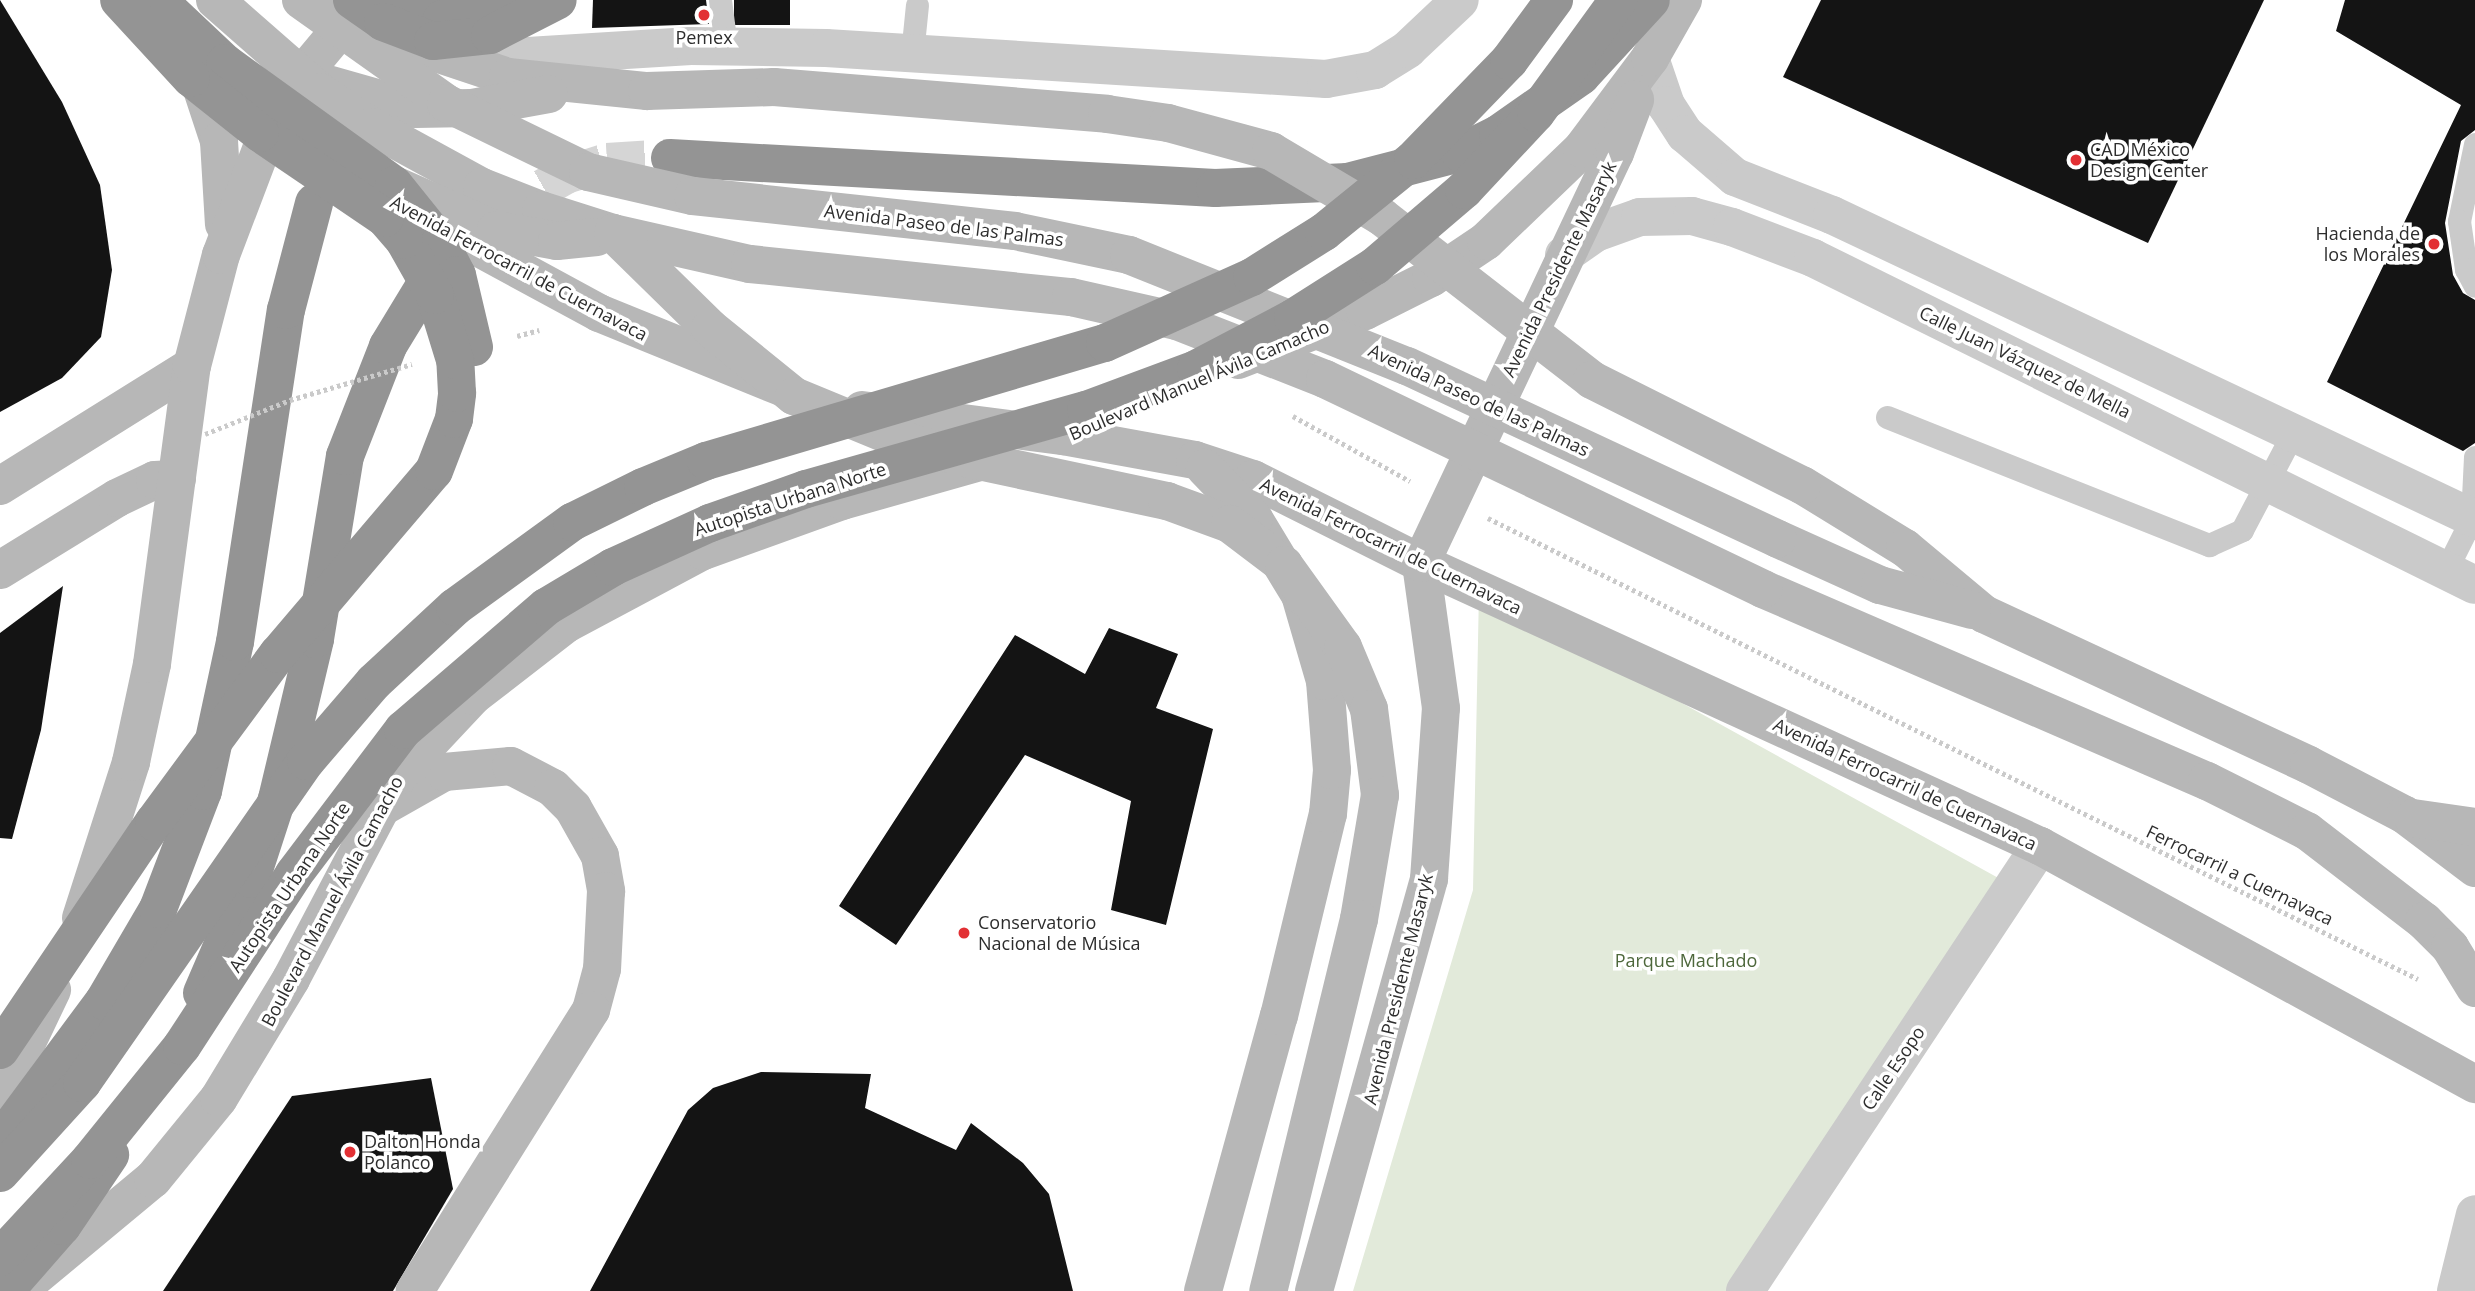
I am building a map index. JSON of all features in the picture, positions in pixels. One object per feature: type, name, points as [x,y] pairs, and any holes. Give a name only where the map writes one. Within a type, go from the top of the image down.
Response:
[{"type":"highway","points":[[119,0],[191,78],[260,133],[385,218],[420,264],[446,328],[457,393],[446,444],[416,495]]},
{"type":"highway","points":[[0,1050],[146,834],[278,654],[416,495],[435,479],[462,437],[475,388],[475,351],[457,275],[440,242],[394,186],[225,63],[158,0]]},
{"type":"highway","points":[[353,3],[397,20],[442,19],[526,0]]},
{"type":"highway","points":[[353,3],[383,22],[433,41],[490,35],[558,0]]},
{"type":"highway","points":[[0,1173],[82,1083],[306,761],[374,682],[455,607],[572,522],[655,482],[706,461],[1105,343],[1252,277],[1334,225],[1413,160],[1509,61],[1554,0]]},
{"type":"highway","name":"Autopista Urbana Norte","points":[[0,1257],[90,1160],[182,1046],[294,874],[402,730],[546,607],[613,567],[710,523],[806,489],[1086,410],[1196,369],[1293,318],[1375,266],[1464,190],[1536,113],[1618,0]]},
{"type":"highway","points":[[670,158],[1215,188],[1348,182],[1460,153],[1507,128],[1603,57],[1651,0]]},
{"type":"highway","points":[[0,1141],[104,1001],[158,909],[188,836],[223,714],[286,310],[314,203]]},
{"type":"highway","points":[[5,1291],[62,1226],[105,1164],[220,956],[266,833],[298,720],[345,456],[388,346],[422,290]]},
{"type":"main road","points":[[140,0],[183,44],[286,101],[383,169],[596,283],[628,305],[662,342]]},
{"type":"main road","points":[[176,0],[286,101],[415,109],[472,108],[600,90]]},
{"type":"main road","points":[[215,0],[320,92],[414,152],[482,187],[613,233],[750,264],[1071,297],[1177,321],[1313,374],[1763,589],[2294,824],[2424,920],[2449,947],[2475,988]]},
{"type":"main road","name":"Avenida Paseo de las Palmas","points":[[301,0],[446,103],[588,172],[693,196],[1015,231],[1129,255],[1407,366],[1880,585],[1984,614]]},
{"type":"main road","name":"Boulevard Manuel Ávila Camacho","points":[[18,1291],[153,1179],[219,1098],[291,979],[374,816],[420,747],[454,712],[518,658],[633,584],[703,551],[842,501],[1063,436],[1431,278],[1536,197],[1597,131],[1650,58],[1683,0]]},
{"type":"main road","points":[[0,1099],[69,951],[131,762],[152,664],[192,366],[221,256],[286,101],[353,3],[399,41],[508,77],[600,90],[774,87],[1107,114],[1168,123],[1271,151],[1382,217],[1592,380],[1802,485],[1905,548],[1984,614],[2405,815],[2435,825],[2475,827]]},
{"type":"main road","points":[[183,44],[219,141],[225,202],[221,256]]},
{"type":"main road","name":"Avenida Presidente Masaryk","points":[[1314,1291],[1429,879],[1440,708],[1421,563],[1564,255],[1615,153],[1650,58]]},
{"type":"main road","name":"Avenida Ferrocarril de Cuernavaca","points":[[286,101],[361,185],[662,342],[773,385],[865,411],[1063,436],[1195,460],[1309,504],[1421,563],[2040,846],[2475,1084]]},
{"type":"main road","points":[[394,186],[464,219],[527,238],[585,240],[613,233]]},
{"type":"main road","points":[[474,218],[553,285]]},
{"type":"main road","points":[[613,233],[710,328],[794,396],[955,456],[1167,501],[1230,524],[1284,565],[1343,647],[1369,709],[1380,795],[1359,919],[1268,1291]]},
{"type":"main road","points":[[0,486],[192,366]]},
{"type":"main road","points":[[1195,460],[1255,519],[1300,596],[1325,681],[1332,725],[1323,836],[1203,1291]]},
{"type":"main road","points":[[0,570],[117,498],[155,480],[177,479]]},
{"type":"main road","points":[[374,816],[418,782],[444,772],[512,766],[553,788],[573,808],[600,856],[606,891],[602,970],[591,1010],[415,1291]]},
{"type":"main road","points":[[2405,815],[2475,868]]},
{"type":"street","points":[[399,41],[528,56],[726,47],[912,54],[1326,79],[1375,69],[1409,49],[1460,0]]},
{"type":"street","points":[[1650,58],[1667,105],[1703,152],[1735,177],[1832,215],[2474,518]]},
{"type":"street","name":"Calle Juan Vázquez de Mella","points":[[1564,255],[1615,224],[1665,215],[1732,227],[1813,258],[2461,578]]},
{"type":"street","points":[[1813,258],[1832,215]]},
{"type":"street","name":"Calle Esopo","points":[[1745,1291],[2040,846]]},
{"type":"street","points":[[2456,1291],[2475,1214]]},
{"type":"lane","points":[[720,0],[726,47]]},
{"type":"lane","points":[[912,54],[917,5]]},
{"type":"lane","points":[[2475,144],[2465,174],[2459,221],[2466,269],[2475,286]]},
{"type":"lane","points":[[1887,416],[2210,545],[2242,530],[2293,433]]},
{"type":"lane","points":[[2461,578],[2474,518],[2475,457]]},
{"type":"path","points":[[205,434],[290,400],[426,360]]},
{"type":"path","points":[[1282,409],[1408,480]]},
{"type":"path","name":"Ferrocarril a Cuernavaca","points":[[1478,513],[2426,983]]},
{"type":"green space","name":"Parque Machado","points":[[1479,591],[2002,880],[1737,1291],[1353,1291],[1473,890]]},
{"type":"building","points":[[0,0],[62,102],[100,185],[112,270],[101,337],[62,378],[0,412]]},
{"type":"building","points":[[593,0],[706,0],[709,24],[592,28]]},
{"type":"building","points":[[734,0],[790,0],[790,25],[734,25]]},
{"type":"building","name":"CAD México Design Center","points":[[1821,0],[2264,0],[2148,243],[1783,77]]},
{"type":"building","name":"Hacienda de los Morales","points":[[2345,0],[2475,0],[2475,130],[2461,141],[2445,223],[2453,275],[2463,293],[2475,300],[2475,443],[2463,451],[2327,382],[2461,105],[2336,31]]},
{"type":"building","points":[[63,586],[41,730],[12,839],[0,838],[0,633]]},
{"type":"building","points":[[1109,628],[1178,654],[1156,708],[1213,729],[1166,925],[1111,910],[1131,801],[1025,755],[896,945],[839,906],[1015,635],[1085,674]]},
{"type":"building","points":[[761,1072],[871,1074],[865,1108],[956,1150],[971,1123],[1023,1163],[1049,1194],[1073,1291],[590,1291],[688,1110],[713,1088]]},
{"type":"building","name":"Dalton Honda Polanco","points":[[431,1078],[453,1189],[393,1291],[163,1291],[292,1096]]},
{"type":"tunnel","points":[[494,216],[566,175],[607,162],[670,158]]},
{"type":"place","name":"Pemex","points":[[704,15]]},
{"type":"place","name":"CAD México Design Center","points":[[2076,160]]},
{"type":"place","name":"Hacienda de los Morales","points":[[2434,244]]},
{"type":"place","name":"Conservatorio Nacional de Música","points":[[964,933]]},
{"type":"place","name":"Dalton Honda Polanco","points":[[350,1152]]}]
